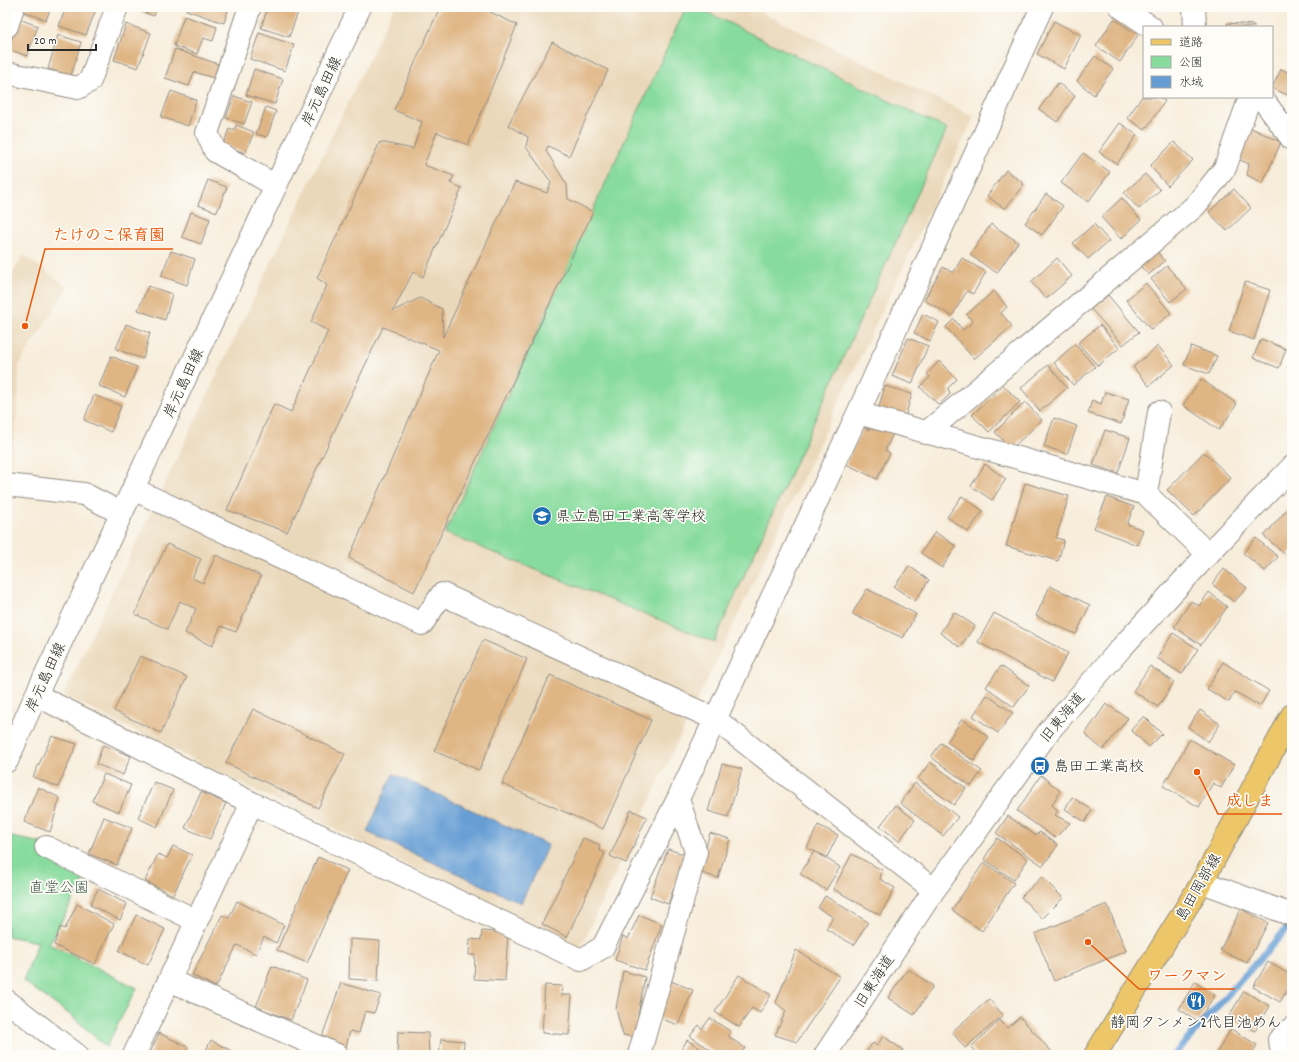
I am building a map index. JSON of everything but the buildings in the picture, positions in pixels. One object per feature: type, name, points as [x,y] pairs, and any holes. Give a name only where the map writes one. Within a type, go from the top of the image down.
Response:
[{"type":"main road","name":"島田岡部線","points":[[1095,1055],[1202,882],[1292,715]]},
{"type":"street","points":[[7,26],[13,7]]},
{"type":"street","points":[[7,73],[78,88],[90,81],[117,7]]},
{"type":"street","points":[[250,7],[207,133],[214,151],[276,186]]},
{"type":"street","name":"岸元島田線","points":[[7,761],[36,695],[360,7]]},
{"type":"street","points":[[36,695],[252,802],[581,960],[603,948],[678,799],[858,413],[1042,7]]},
{"type":"street","points":[[1121,7],[1150,26]]},
{"type":"street","points":[[1194,7],[1195,26]]},
{"type":"street","points":[[926,433],[1195,206],[1225,168],[1250,98]]},
{"type":"street","points":[[1262,98],[1292,139]]},
{"type":"street","points":[[1146,494],[1159,412]]},
{"type":"street","points":[[858,413],[1146,494],[1208,554]]},
{"type":"street","name":"旧東海道","points":[[825,1055],[934,890],[1049,731],[1122,647],[1292,466]]},
{"type":"street","points":[[7,485],[84,494],[121,514]]},
{"type":"street","points":[[133,489],[422,624],[442,594],[715,719],[934,890]]},
{"type":"street","points":[[639,1055],[696,852],[678,799]]},
{"type":"street","points":[[134,1055],[252,802]]},
{"type":"street","points":[[46,847],[197,921]]},
{"type":"street","points":[[1202,882],[1292,915]]},
{"type":"street","points":[[169,980],[337,1055]]},
{"type":"street","points":[[7,1001],[77,1055]]},
{"type":"street","points":[[1283,1055],[1279,1040],[1292,1028]]},
{"type":"shaded area","points":[[394,7],[751,7],[974,117],[579,950],[63,695]]},
{"type":"shaded area","points":[[23,255],[68,287],[19,365],[18,400],[11,465],[7,464],[7,283]]},
{"type":"green space","points":[[686,7],[696,7],[947,129],[714,642],[445,533]]},
{"type":"green space","name":"直堂公園","points":[[7,836],[42,843],[43,856],[85,878],[49,944],[137,988],[106,1047],[73,1017],[23,981],[38,942],[7,936]]},
{"type":"water","points":[[393,774],[548,845],[521,903],[367,832]]},
{"type":"waterway","points":[[1174,1055],[1289,926]]},
{"type":"place","name":"たけのこ保育園","points":[[25,326]]},
{"type":"place","name":"県立島田工業高等学校","points":[[542,516]]},
{"type":"place","name":"島田工業高校","points":[[1040,766]]},
{"type":"place","name":"成しま","points":[[1197,772]]},
{"type":"place","name":"ワークマン","points":[[1088,942]]},
{"type":"place","name":"静岡タンメン2代目池めん","points":[[1196,1001]]}]
